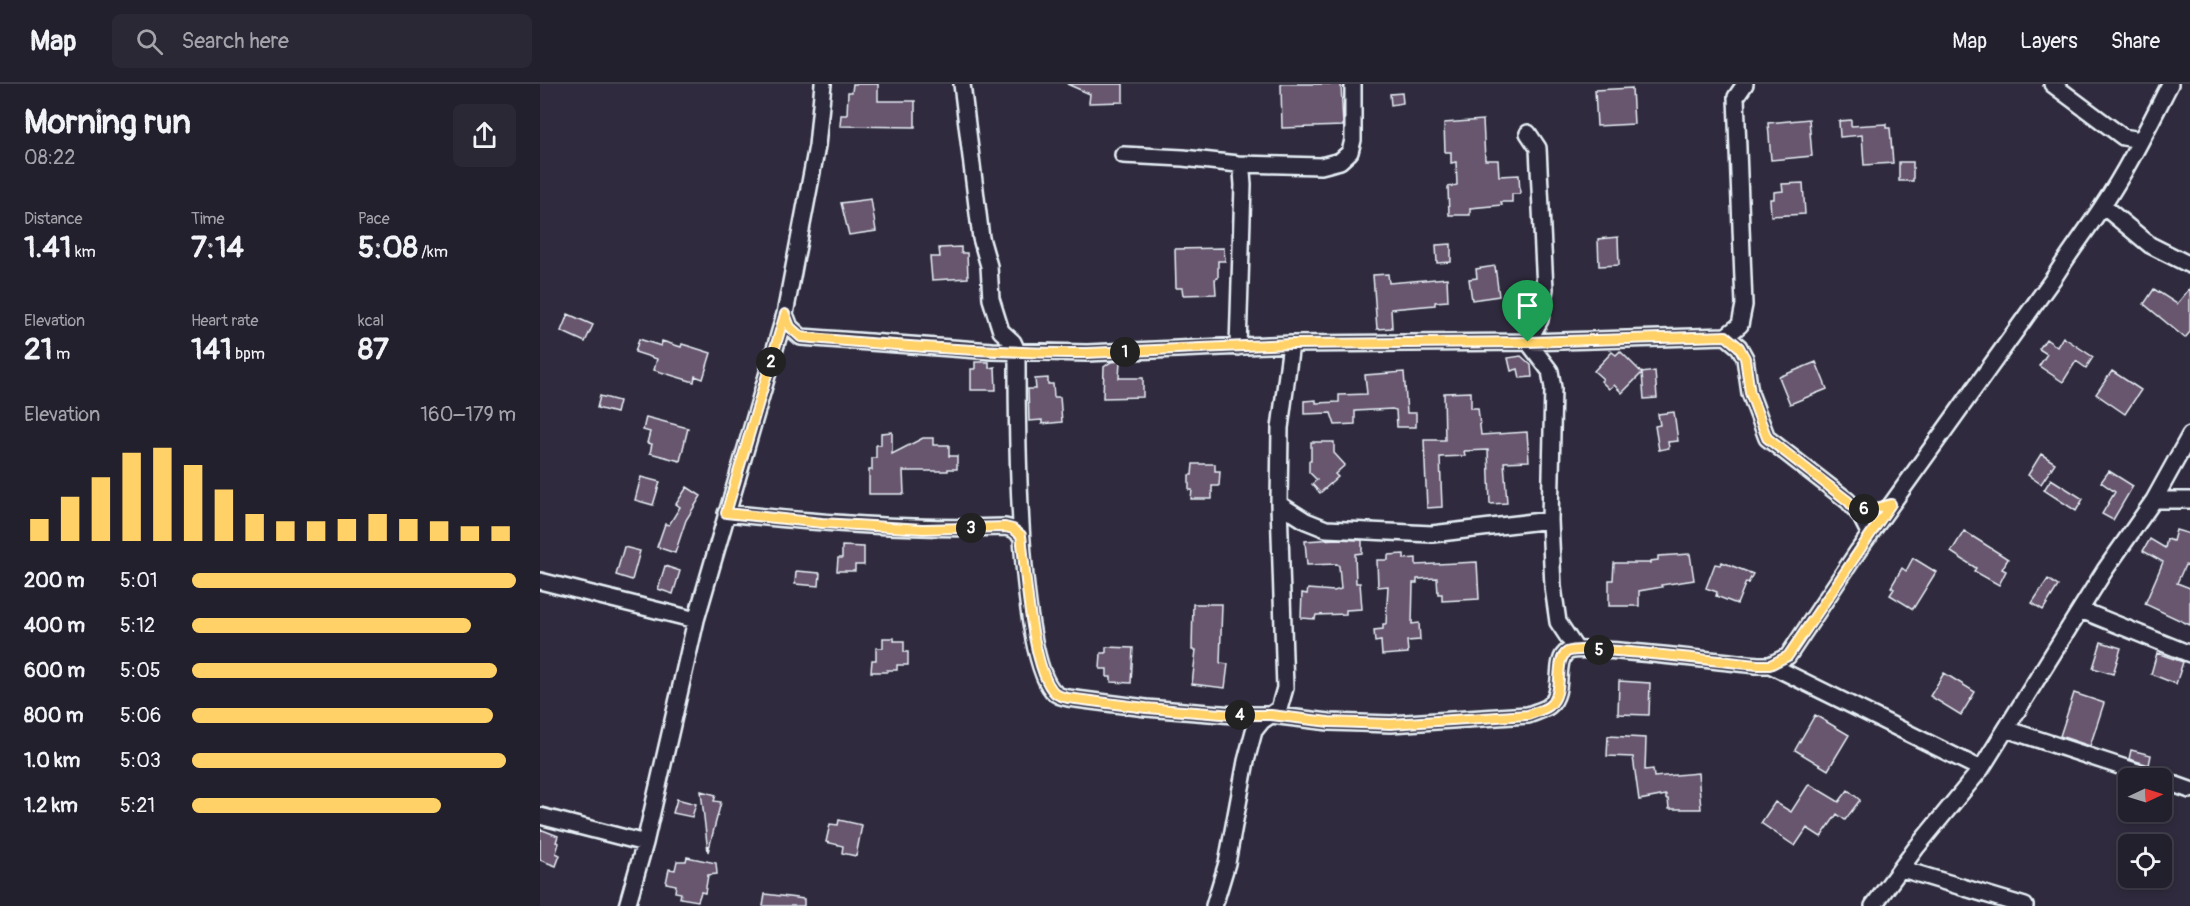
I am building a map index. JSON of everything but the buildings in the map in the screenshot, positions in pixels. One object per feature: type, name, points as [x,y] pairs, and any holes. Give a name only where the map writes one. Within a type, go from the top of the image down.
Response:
[{"type":"street","points":[[627,906],[645,843],[696,620],[785,314],[817,146],[823,84]]},
{"type":"street","points":[[962,84],[991,299],[1001,331],[1017,351],[1016,438],[1021,535],[1030,615],[1039,657],[1056,695],[1146,708],[1234,715],[1271,715],[1329,722],[1391,724],[1528,715],[1548,706],[1557,697],[1561,660],[1566,653],[1576,649],[1611,650],[1770,665],[1981,769]]},
{"type":"street","points":[[1123,155],[1238,164],[1321,166],[1340,161],[1350,152],[1353,140],[1353,84]]},
{"type":"street","points":[[785,314],[790,327],[801,337],[992,351],[1087,353],[1291,344],[1528,342],[1726,336],[1740,325],[1744,305],[1736,97],[1745,84]]},
{"type":"street","points":[[2052,84],[2123,136],[2141,140]]},
{"type":"street","points":[[1770,665],[1788,656],[1891,504],[2055,276],[2103,206],[2170,84]]},
{"type":"street","points":[[1528,133],[1538,148],[1545,289],[1540,320],[1528,342]]},
{"type":"street","points":[[1238,164],[1244,185],[1238,347]]},
{"type":"street","points":[[2103,206],[2150,245],[2190,265]]},
{"type":"street","points":[[992,351],[1001,331]]},
{"type":"street","points":[[1726,336],[1739,347],[1745,358],[1750,393],[1767,438],[1848,501],[1860,515],[1870,535]]},
{"type":"street","points":[[1528,342],[1551,371],[1553,388],[1550,520],[1553,587],[1558,622],[1576,649]]},
{"type":"street","points":[[1214,906],[1227,863],[1246,761],[1254,731],[1262,721],[1279,709],[1286,673],[1279,504],[1280,428],[1291,344]]},
{"type":"street","points":[[1873,906],[1916,848],[1981,769],[2081,610],[2154,500],[2190,435]]},
{"type":"street","points":[[2154,500],[2190,500]]},
{"type":"street","points":[[1279,504],[1306,521],[1326,529],[1432,534],[1550,520]]},
{"type":"street","points":[[1854,508],[1876,508],[1891,504]]},
{"type":"street","points":[[726,513],[822,523],[923,529],[1005,527],[1021,535]]},
{"type":"street","points":[[540,581],[696,620]]},
{"type":"street","points":[[2081,610],[2190,654]]},
{"type":"street","points":[[1793,649],[1795,676]]},
{"type":"street","points":[[2006,729],[2125,768]]},
{"type":"street","points":[[2172,783],[2190,789]]},
{"type":"street","points":[[540,816],[645,843]]},
{"type":"street","points":[[1902,869],[2025,906]]},
{"type":"route","points":[[785,314],[790,327],[801,337],[992,351],[1087,353],[1291,344],[1528,342],[1726,336],[1739,347],[1745,358],[1750,393],[1767,438],[1854,508],[1876,508],[1891,504],[1788,656],[1770,665],[1758,665],[1611,650],[1576,649],[1566,653],[1561,660],[1557,697],[1548,706],[1528,715],[1391,724],[1329,722],[1271,715],[1234,715],[1146,708],[1068,698],[1056,695],[1051,688],[1039,657],[1030,615],[1021,535],[1013,529],[1005,527],[923,529],[822,523],[726,513],[785,314]]}]
